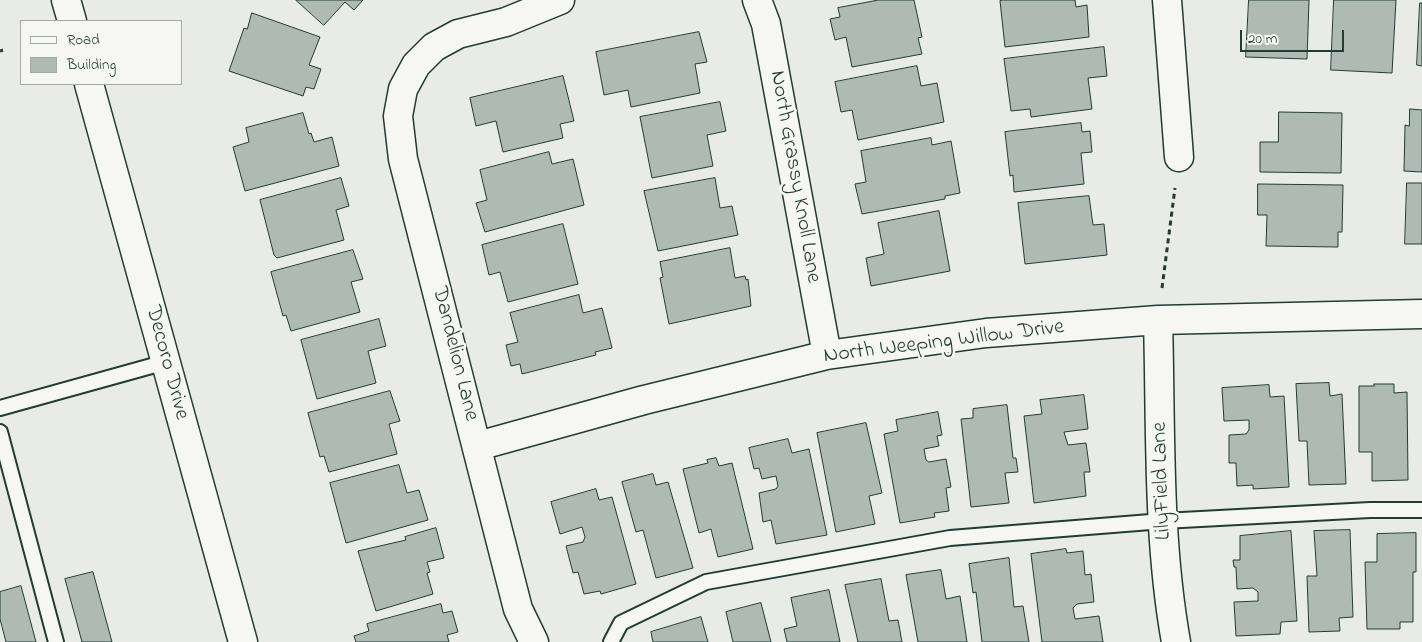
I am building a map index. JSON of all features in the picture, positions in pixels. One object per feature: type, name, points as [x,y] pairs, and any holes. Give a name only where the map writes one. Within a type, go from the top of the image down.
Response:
[{"type":"street","points":[[66,0],[72,20]]},
{"type":"street","name":"Dandelion Lane","points":[[534,642],[518,609],[404,159],[398,116],[403,89],[416,65],[434,47],[458,34],[506,22],[560,0]]},
{"type":"street","name":"North Grassy Knoll Lane","points":[[756,0],[766,24],[827,356]]},
{"type":"street","points":[[1167,0],[1179,157]]},
{"type":"street","name":"Decoro Drive","points":[[89,85],[243,642]]},
{"type":"street","name":"North Weeping Willow Drive","points":[[478,446],[644,400],[827,356],[986,333],[1158,320],[1422,314]]},
{"type":"street","name":"LilyField Lane","points":[[1158,320],[1163,521],[1170,609],[1176,642]]},
{"type":"lane","points":[[0,408],[166,362]]},
{"type":"lane","points":[[0,432],[56,642]]},
{"type":"lane","points":[[611,642],[621,623],[706,582],[950,538],[1163,521],[1370,510],[1422,510]]},
{"type":"path","points":[[1158,320],[1179,157]]},
{"type":"building","points":[[296,0],[363,0],[354,10],[345,2],[324,25]]},
{"type":"building","points":[[879,0],[914,0],[922,37],[918,38],[922,54],[852,67],[846,37],[835,40],[830,19],[840,17],[838,8]]},
{"type":"building","points":[[1075,0],[1076,7],[1087,5],[1089,37],[1005,47],[1000,1]]},
{"type":"building","points":[[1249,0],[1309,0],[1307,59],[1246,57]]},
{"type":"building","points":[[1334,0],[1396,0],[1392,73],[1331,70]]},
{"type":"building","points":[[1420,3],[1422,3],[1422,66],[1417,65]]},
{"type":"building","points":[[252,13],[320,37],[309,65],[321,69],[314,89],[306,87],[303,96],[229,71],[244,28],[247,29]]},
{"type":"building","points":[[699,32],[707,62],[695,64],[700,93],[631,107],[628,90],[604,95],[596,52]]},
{"type":"building","points":[[1104,47],[1107,76],[1088,78],[1092,109],[1031,117],[1030,109],[1011,111],[1004,59]]},
{"type":"building","points":[[917,66],[921,86],[937,83],[944,122],[858,140],[852,110],[841,112],[835,82]]},
{"type":"building","points":[[563,76],[574,121],[560,124],[563,138],[503,152],[496,121],[476,126],[470,98]]},
{"type":"building","points":[[720,102],[726,131],[707,135],[713,166],[652,178],[640,117]]},
{"type":"building","points":[[1410,109],[1422,110],[1422,172],[1404,171],[1405,125],[1409,126]]},
{"type":"building","points":[[1279,112],[1342,113],[1341,173],[1260,172],[1260,142],[1278,142]]},
{"type":"building","points":[[303,113],[309,134],[311,133],[314,142],[332,137],[339,166],[245,191],[233,147],[249,142],[246,128]]},
{"type":"building","points":[[1081,123],[1082,132],[1090,131],[1092,152],[1081,153],[1084,184],[1014,192],[1013,175],[1010,176],[1005,132]]},
{"type":"building","points":[[931,138],[932,145],[951,141],[960,193],[945,196],[945,199],[862,214],[855,184],[866,182],[861,151]]},
{"type":"building","points":[[549,152],[552,164],[573,159],[584,205],[485,232],[476,203],[487,200],[480,170]]},
{"type":"building","points":[[341,178],[349,206],[336,210],[344,240],[277,258],[274,255],[260,200]]},
{"type":"building","points":[[715,178],[720,208],[732,206],[738,235],[658,251],[644,191]]},
{"type":"building","points":[[1407,183],[1422,183],[1422,244],[1405,244]]},
{"type":"building","points":[[1258,184],[1343,185],[1342,232],[1338,232],[1338,247],[1266,246],[1267,215],[1258,215]]},
{"type":"building","points":[[1089,196],[1093,225],[1104,224],[1107,255],[1025,264],[1018,203]]},
{"type":"building","points":[[939,211],[950,271],[871,286],[866,258],[884,254],[878,223]]},
{"type":"building","points":[[563,224],[578,284],[508,302],[500,272],[489,275],[482,245]]},
{"type":"building","points":[[730,248],[735,278],[745,276],[746,280],[748,279],[751,306],[669,324],[660,278],[663,277],[660,262]]},
{"type":"building","points":[[353,250],[363,279],[351,282],[360,312],[291,331],[286,315],[283,316],[271,272]]},
{"type":"building","points":[[579,295],[583,313],[602,308],[612,348],[595,352],[596,355],[522,374],[520,364],[511,366],[506,345],[518,342],[510,313]]},
{"type":"building","points":[[379,319],[386,346],[368,351],[376,383],[317,399],[301,340]]},
{"type":"building","points":[[1329,383],[1330,396],[1342,394],[1346,484],[1309,485],[1307,441],[1299,441],[1296,384]]},
{"type":"building","points":[[1374,384],[1394,384],[1394,393],[1407,392],[1408,480],[1372,481],[1372,452],[1359,452],[1359,386],[1374,386]]},
{"type":"building","points":[[1269,385],[1270,397],[1284,396],[1289,487],[1253,489],[1253,485],[1237,486],[1236,463],[1229,463],[1229,435],[1246,434],[1249,430],[1249,420],[1224,421],[1222,388]]},
{"type":"building","points":[[390,391],[400,421],[389,424],[397,454],[329,472],[324,456],[320,457],[308,413]]},
{"type":"building","points":[[1084,395],[1088,429],[1064,432],[1068,445],[1086,443],[1090,472],[1084,472],[1086,496],[1034,503],[1024,416],[1042,414],[1040,400]]},
{"type":"building","points":[[1007,405],[1013,458],[1016,458],[1018,472],[1005,473],[1009,503],[971,507],[961,419],[973,418],[973,409]]},
{"type":"building","points":[[938,412],[942,435],[937,436],[939,446],[924,449],[926,460],[929,462],[946,459],[951,487],[946,488],[949,511],[934,513],[935,517],[900,523],[884,434],[898,431],[896,420]]},
{"type":"building","points":[[866,423],[882,493],[869,496],[875,524],[836,532],[817,433]]},
{"type":"building","points":[[788,439],[792,453],[809,449],[827,535],[776,544],[771,520],[763,522],[759,493],[776,489],[778,486],[776,476],[762,479],[759,468],[754,469],[749,448]]},
{"type":"building","points":[[716,458],[719,466],[732,463],[753,549],[718,557],[711,529],[699,533],[683,469],[708,463],[707,460]]},
{"type":"building","points":[[399,465],[407,493],[419,490],[428,520],[346,543],[330,483]]},
{"type":"building","points":[[653,474],[656,485],[668,482],[693,568],[656,578],[643,530],[636,532],[622,482]]},
{"type":"building","points":[[596,489],[599,500],[612,497],[636,584],[601,594],[600,591],[584,594],[578,572],[573,573],[566,546],[583,542],[585,537],[582,527],[560,534],[551,502]]},
{"type":"building","points":[[436,528],[444,558],[427,562],[430,572],[427,573],[433,594],[376,611],[358,551],[406,540],[405,537]]},
{"type":"building","points":[[1350,530],[1353,617],[1339,618],[1340,631],[1309,632],[1307,576],[1317,576],[1314,531]]},
{"type":"building","points":[[1291,531],[1297,621],[1281,622],[1280,634],[1236,636],[1234,602],[1258,601],[1258,592],[1253,588],[1237,589],[1236,567],[1234,567],[1233,560],[1240,560],[1240,536]]},
{"type":"building","points":[[1416,533],[1416,572],[1413,572],[1413,622],[1400,622],[1400,629],[1367,629],[1365,562],[1377,562],[1377,534]]},
{"type":"building","points":[[1066,549],[1067,553],[1083,551],[1085,575],[1091,574],[1094,602],[1077,604],[1073,608],[1075,619],[1099,616],[1103,642],[1042,642],[1031,554]]},
{"type":"building","points":[[1009,558],[1014,607],[1023,606],[1029,642],[982,642],[976,592],[973,593],[969,564]]},
{"type":"building","points":[[941,570],[946,599],[960,596],[967,642],[918,642],[906,575]]},
{"type":"building","points":[[93,572],[112,642],[82,642],[65,579]]},
{"type":"building","points":[[881,579],[889,621],[898,620],[902,642],[858,642],[845,585]]},
{"type":"building","points":[[21,586],[36,642],[6,642],[0,619],[0,592]]},
{"type":"building","points":[[829,590],[840,642],[787,642],[784,629],[797,626],[791,598]]},
{"type":"building","points":[[761,603],[771,642],[733,642],[726,612]]},
{"type":"building","points":[[441,604],[443,613],[452,611],[458,632],[447,635],[449,642],[356,642],[354,636],[369,631],[367,624]]},
{"type":"building","points":[[701,617],[708,642],[653,642],[651,632]]}]
